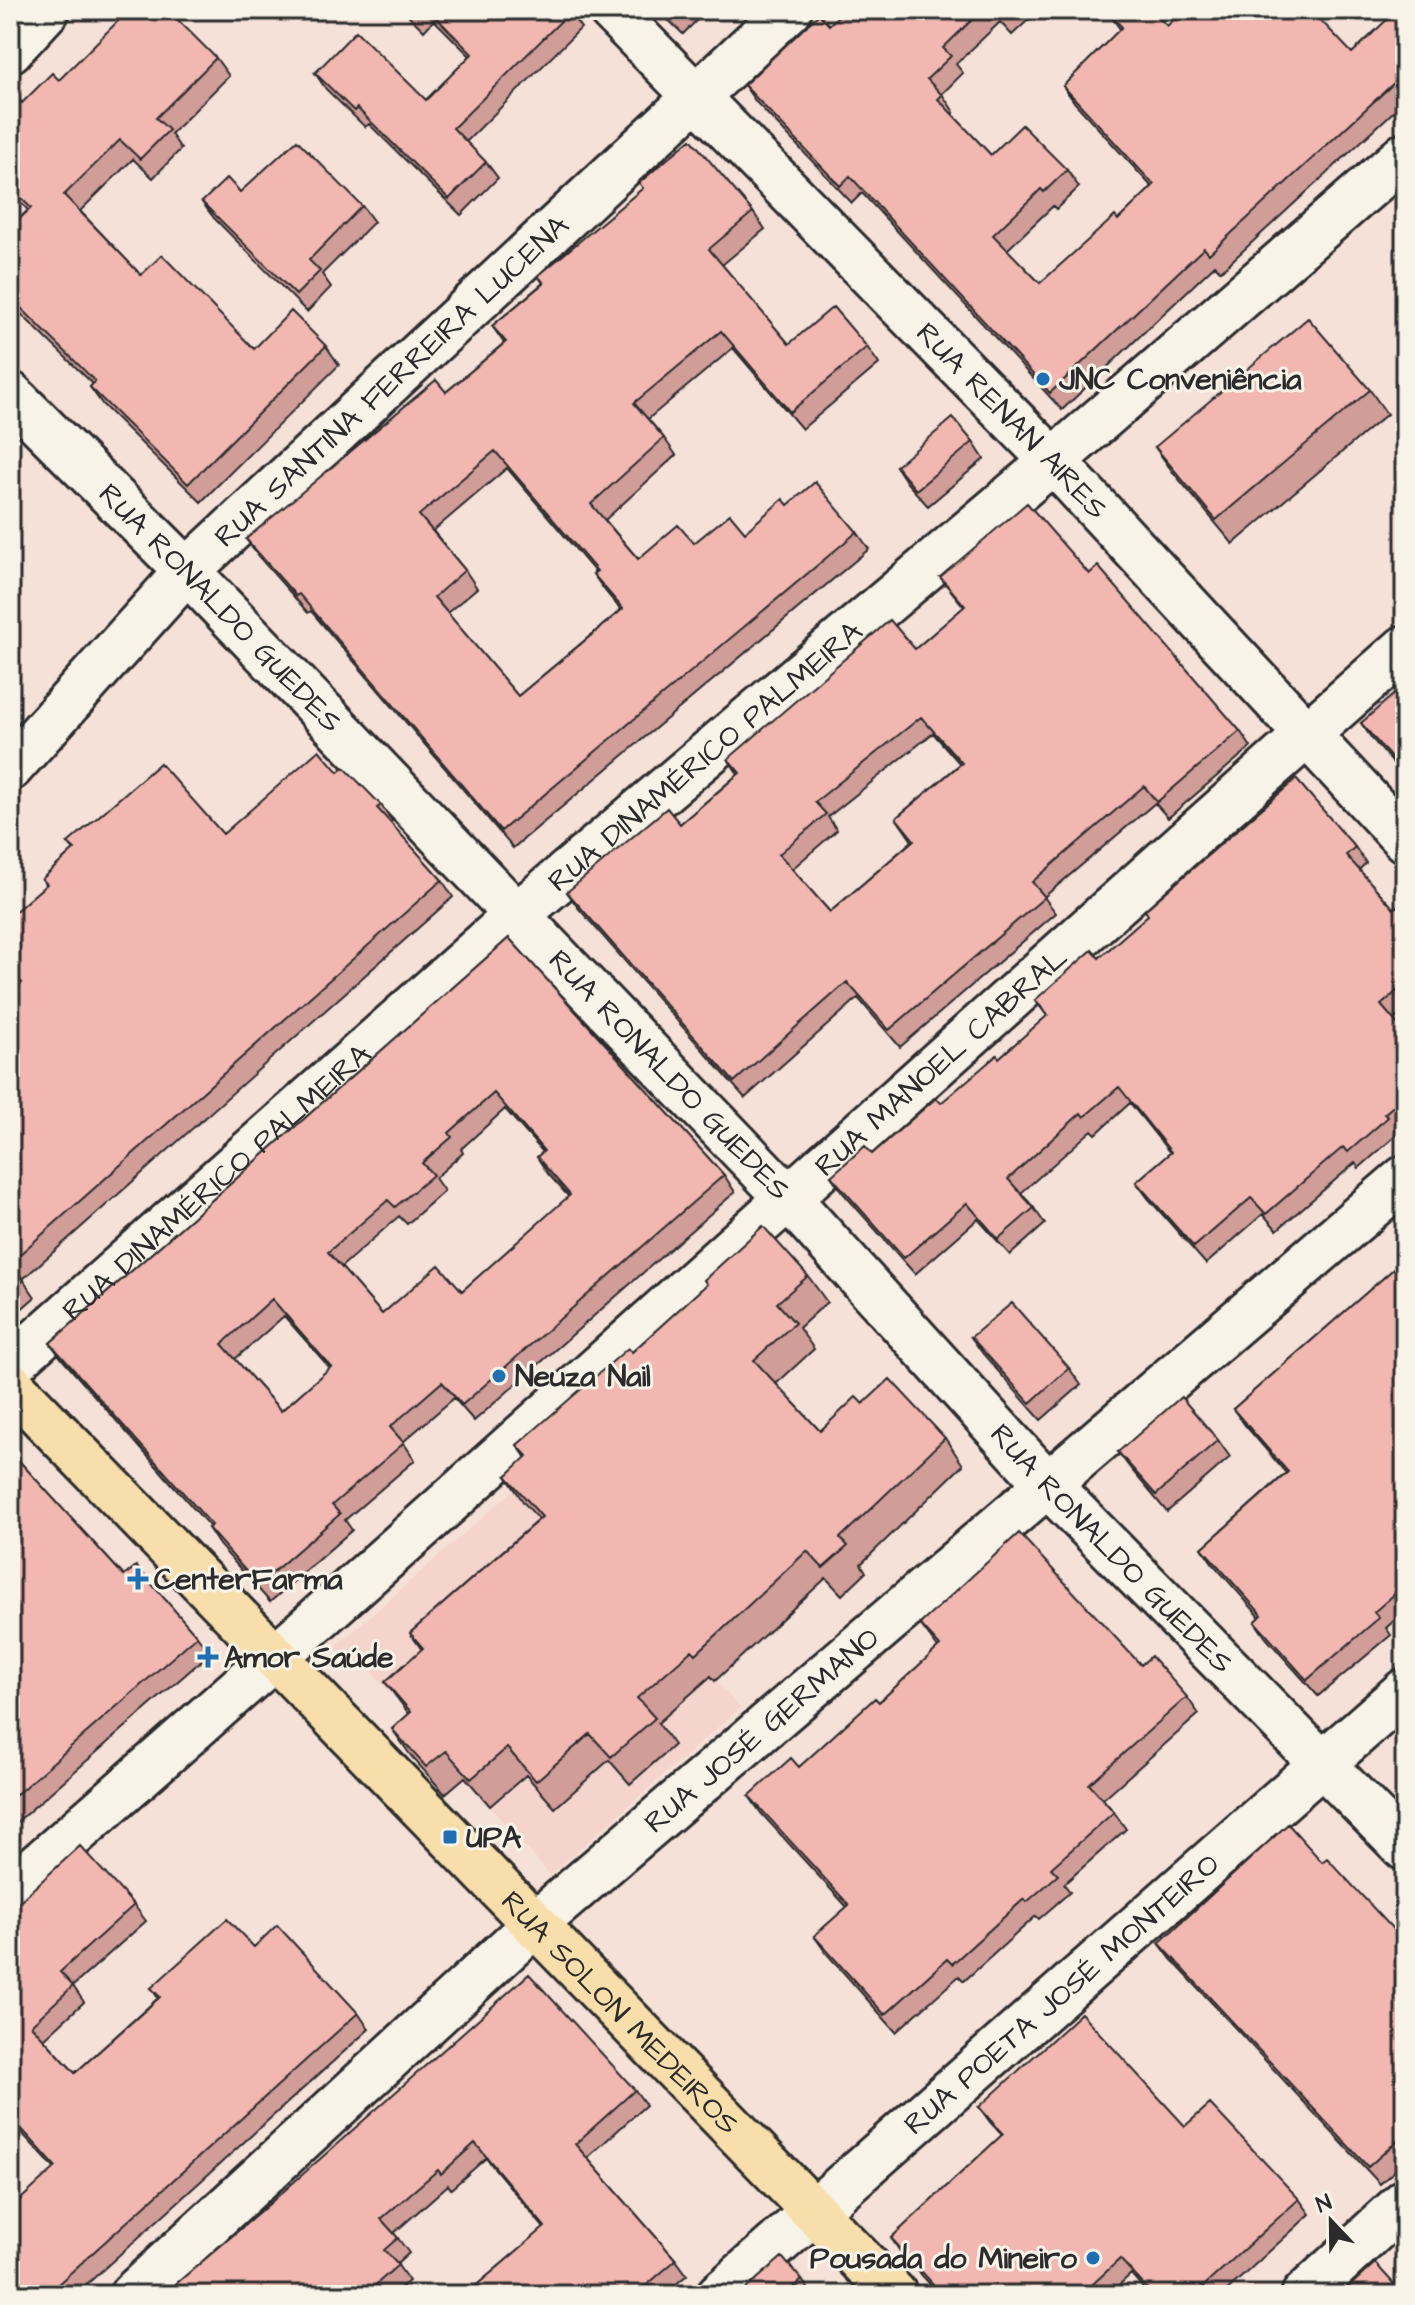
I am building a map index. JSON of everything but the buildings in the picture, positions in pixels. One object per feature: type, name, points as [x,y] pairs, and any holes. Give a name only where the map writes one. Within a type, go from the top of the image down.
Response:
[{"type":"main road","name":"RUA SOLON MEDEIROS","points":[[10,1384],[895,2295]]},
{"type":"street","points":[[10,50],[47,10]]},
{"type":"street","name":"RUA RENAN AIRES","points":[[611,10],[1053,461],[1405,840]]},
{"type":"street","name":"RUA SANTINA FERREIRA LUCENA","points":[[10,768],[187,571],[789,10]]},
{"type":"street","name":"RUA DINAMÉRICO PALMEIRA","points":[[10,1365],[517,915],[1053,461],[1405,155]]},
{"type":"street","name":"RUA RONALDO GUEDES","points":[[10,394],[187,571],[787,1197],[1048,1485],[1405,1848]]},
{"type":"street","name":"RUA MANOEL CABRAL","points":[[10,1890],[278,1657],[787,1197],[1405,648]]},
{"type":"street","name":"RUA JOSÉ GERMANO","points":[[132,2295],[535,1924],[1405,1178]]},
{"type":"street","name":"RUA POETA JOSÉ MONTEIRO","points":[[719,2295],[1405,1691]]},
{"type":"street","points":[[1304,2295],[1405,2202]]},
{"type":"shaded area","points":[[533,1473],[740,1708],[550,1875],[363,1662],[355,1667],[336,1646]]},
{"type":"place","name":"JNC Conveniência","points":[[1043,379]]},
{"type":"place","name":"Neuza Nail","points":[[499,1376]]},
{"type":"place","name":"CenterFarma","points":[[138,1579]]},
{"type":"place","name":"Amor Saúde","points":[[208,1657]]},
{"type":"place","name":"UPA","points":[[450,1837]]},
{"type":"place","name":"Pousada do Mineiro","points":[[1093,2258]]}]
